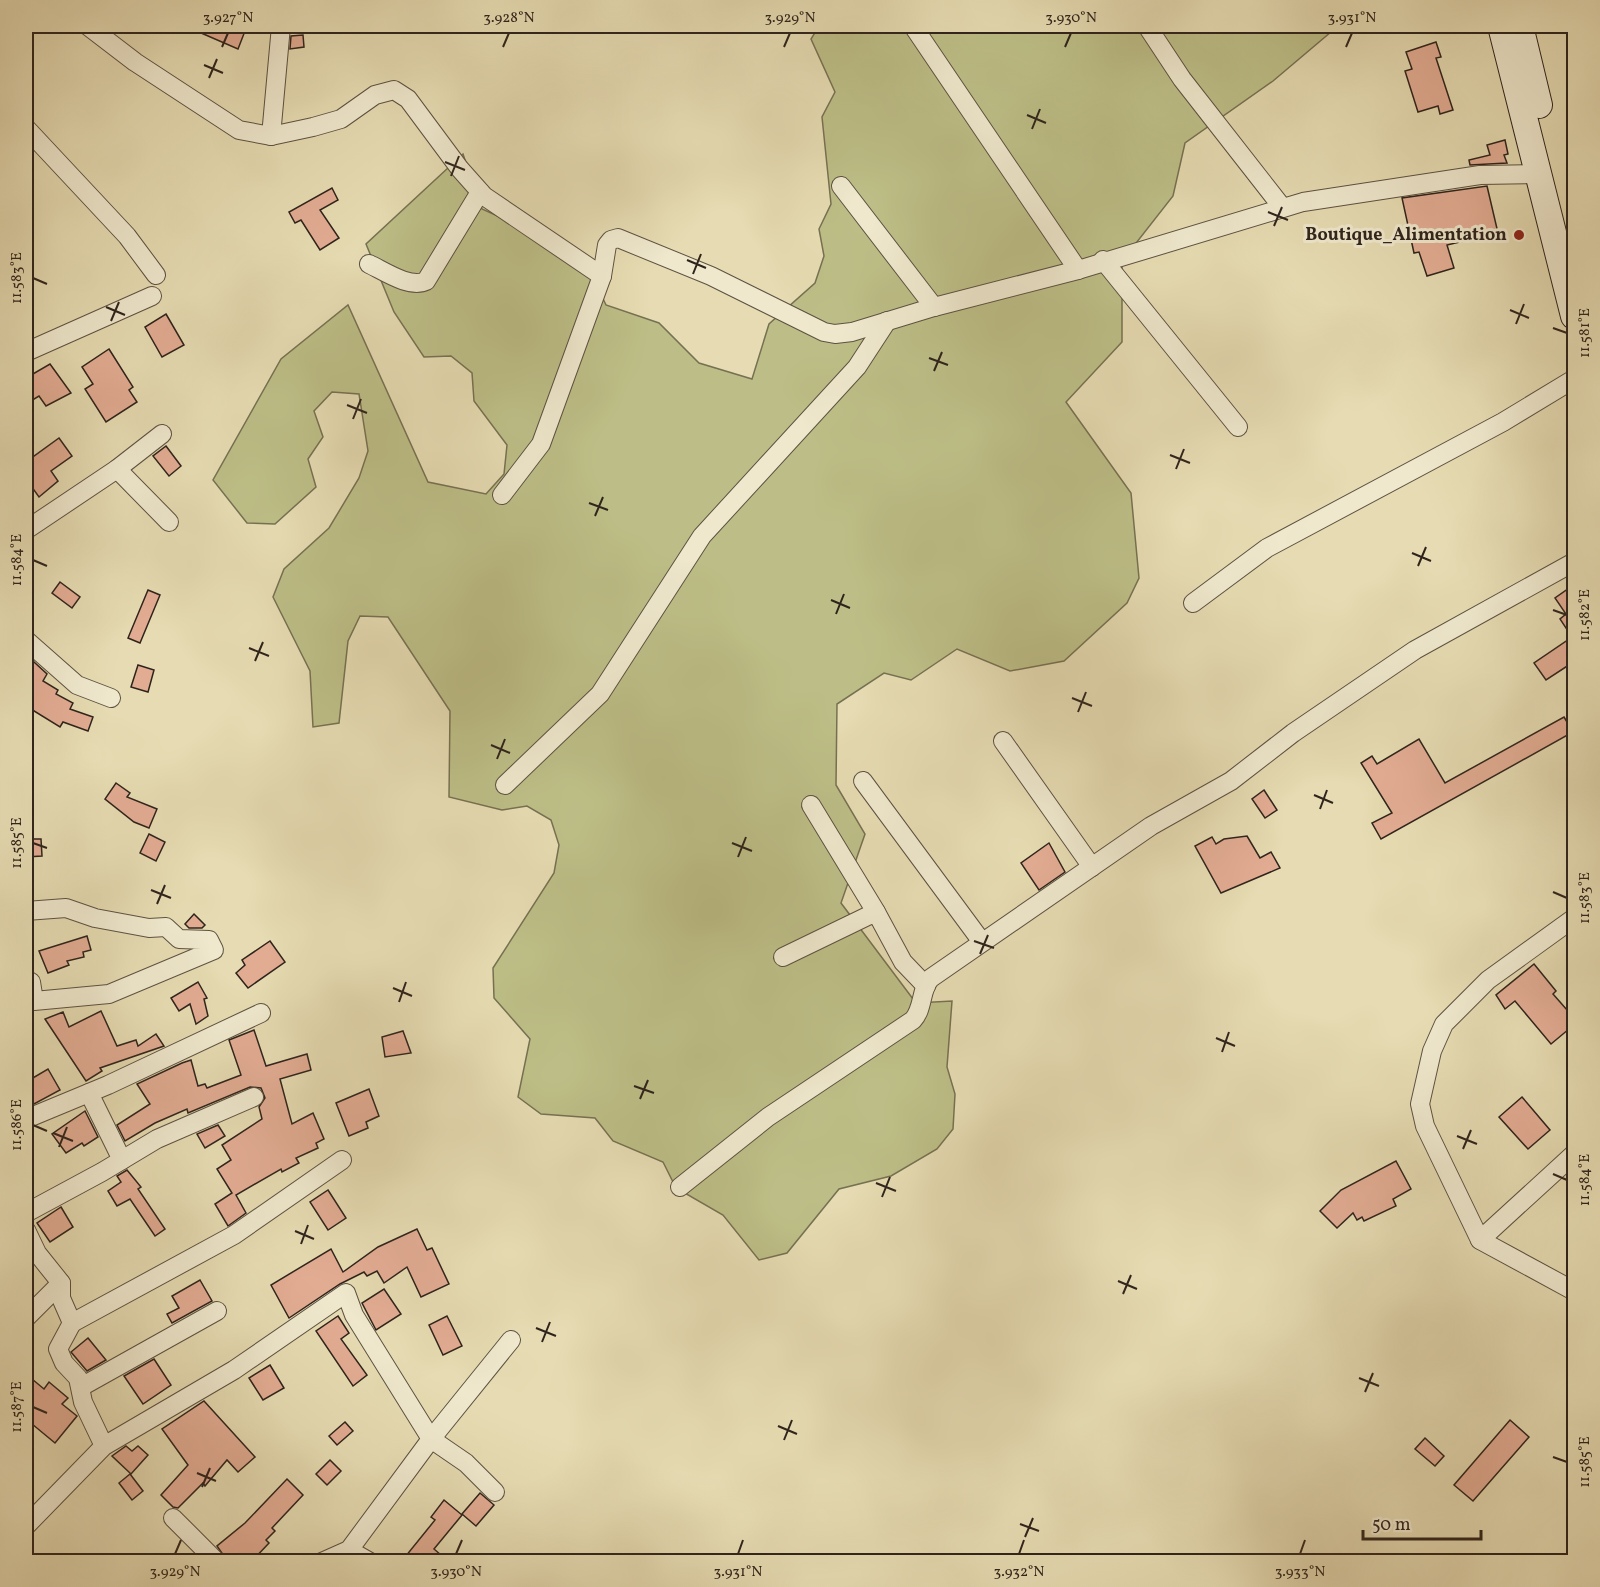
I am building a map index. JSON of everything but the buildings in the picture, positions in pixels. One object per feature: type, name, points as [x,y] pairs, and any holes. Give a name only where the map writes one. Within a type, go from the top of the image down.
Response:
[{"type":"main road","points":[[1501,26],[1575,316]]},
{"type":"main road","points":[[1520,26],[1575,254]]},
{"type":"street","points":[[88,26],[135,62],[238,130],[271,136],[341,119],[375,95],[394,90],[408,99],[460,169],[492,203],[602,276]]},
{"type":"street","points":[[271,136],[281,26]]},
{"type":"street","points":[[913,26],[1078,270]]},
{"type":"street","points":[[1147,26],[1182,80],[1282,207]]},
{"type":"street","points":[[26,128],[127,236],[156,275]]},
{"type":"street","points":[[502,495],[542,444],[602,276],[607,245],[611,240],[618,238],[711,276],[824,332],[836,334],[852,332],[934,307],[1078,270],[1103,260],[1303,202],[1480,175],[1539,174]]},
{"type":"street","points":[[841,186],[934,307]]},
{"type":"street","points":[[369,264],[420,285],[426,281],[480,192]]},
{"type":"street","points":[[1103,260],[1238,427]]},
{"type":"street","points":[[26,352],[152,296]]},
{"type":"street","points":[[504,785],[600,694],[702,536],[857,367],[887,321]]},
{"type":"street","points":[[1193,603],[1267,548],[1503,422],[1575,379]]},
{"type":"street","points":[[26,530],[117,469],[162,434]]},
{"type":"street","points":[[117,469],[169,522]]},
{"type":"street","points":[[680,1187],[768,1117],[913,1020],[919,1012],[926,986],[931,978],[982,942],[1151,826],[1231,781],[1293,733],[1415,650],[1575,562]]},
{"type":"street","points":[[26,640],[77,685],[111,698]]},
{"type":"street","points":[[1003,741],[1092,867]]},
{"type":"street","points":[[863,782],[982,942]]},
{"type":"street","points":[[811,805],[876,912],[903,962],[926,986]]},
{"type":"street","points":[[26,911],[66,908],[95,918],[149,927],[166,927],[179,939],[209,940],[214,950],[109,994],[34,1001],[31,982],[26,982]]},
{"type":"street","points":[[783,957],[876,912]]},
{"type":"street","points":[[1575,918],[1488,980],[1444,1024],[1432,1051],[1420,1104],[1425,1126],[1480,1240],[1575,1292]]},
{"type":"street","points":[[26,1119],[89,1093],[261,1013]]},
{"type":"street","points":[[89,1093],[122,1160]]},
{"type":"street","points":[[26,1213],[157,1139],[254,1097]]},
{"type":"street","points":[[1480,1240],[1575,1154]]},
{"type":"street","points":[[104,1446],[83,1402],[81,1387],[57,1349],[72,1323],[234,1235],[342,1160]]},
{"type":"street","points":[[26,1230],[37,1253],[61,1283],[61,1298],[72,1323]]},
{"type":"street","points":[[26,1318],[61,1283]]},
{"type":"street","points":[[26,1526],[104,1446],[234,1370],[346,1293],[354,1315],[432,1439],[466,1462],[495,1492]]},
{"type":"street","points":[[81,1387],[218,1311]]},
{"type":"street","points":[[322,1562],[349,1550],[432,1439],[511,1340]]},
{"type":"street","points":[[173,1518],[217,1562]]},
{"type":"street","points":[[349,1550],[370,1562]]},
{"type":"green space","points":[[819,26],[1338,26],[1273,81],[1185,143],[1173,196],[1122,261],[1122,342],[1066,402],[1131,493],[1139,578],[1127,603],[1064,661],[1010,671],[957,649],[911,680],[884,673],[837,704],[836,785],[865,834],[841,903],[916,1003],[952,1001],[947,1067],[955,1094],[953,1129],[937,1149],[891,1176],[839,1189],[787,1253],[759,1260],[723,1215],[676,1188],[663,1162],[613,1141],[595,1118],[541,1114],[518,1097],[530,1039],[494,998],[493,968],[554,873],[559,845],[551,820],[527,806],[502,810],[449,797],[450,711],[388,617],[360,616],[348,641],[339,723],[313,727],[310,671],[273,597],[284,569],[329,528],[359,478],[368,451],[359,394],[332,392],[314,411],[323,437],[308,459],[316,487],[275,524],[247,523],[213,480],[281,359],[348,305],[428,482],[486,494],[504,474],[507,445],[474,401],[472,373],[451,356],[424,357],[394,312],[366,244],[463,154],[482,209],[582,254],[606,305],[659,323],[699,363],[752,379],[769,324],[815,283],[824,256],[819,229],[831,204],[822,117],[835,92],[811,39]]},
{"type":"place","name":"Boutique_Alimentation","points":[[1519,235]]}]
